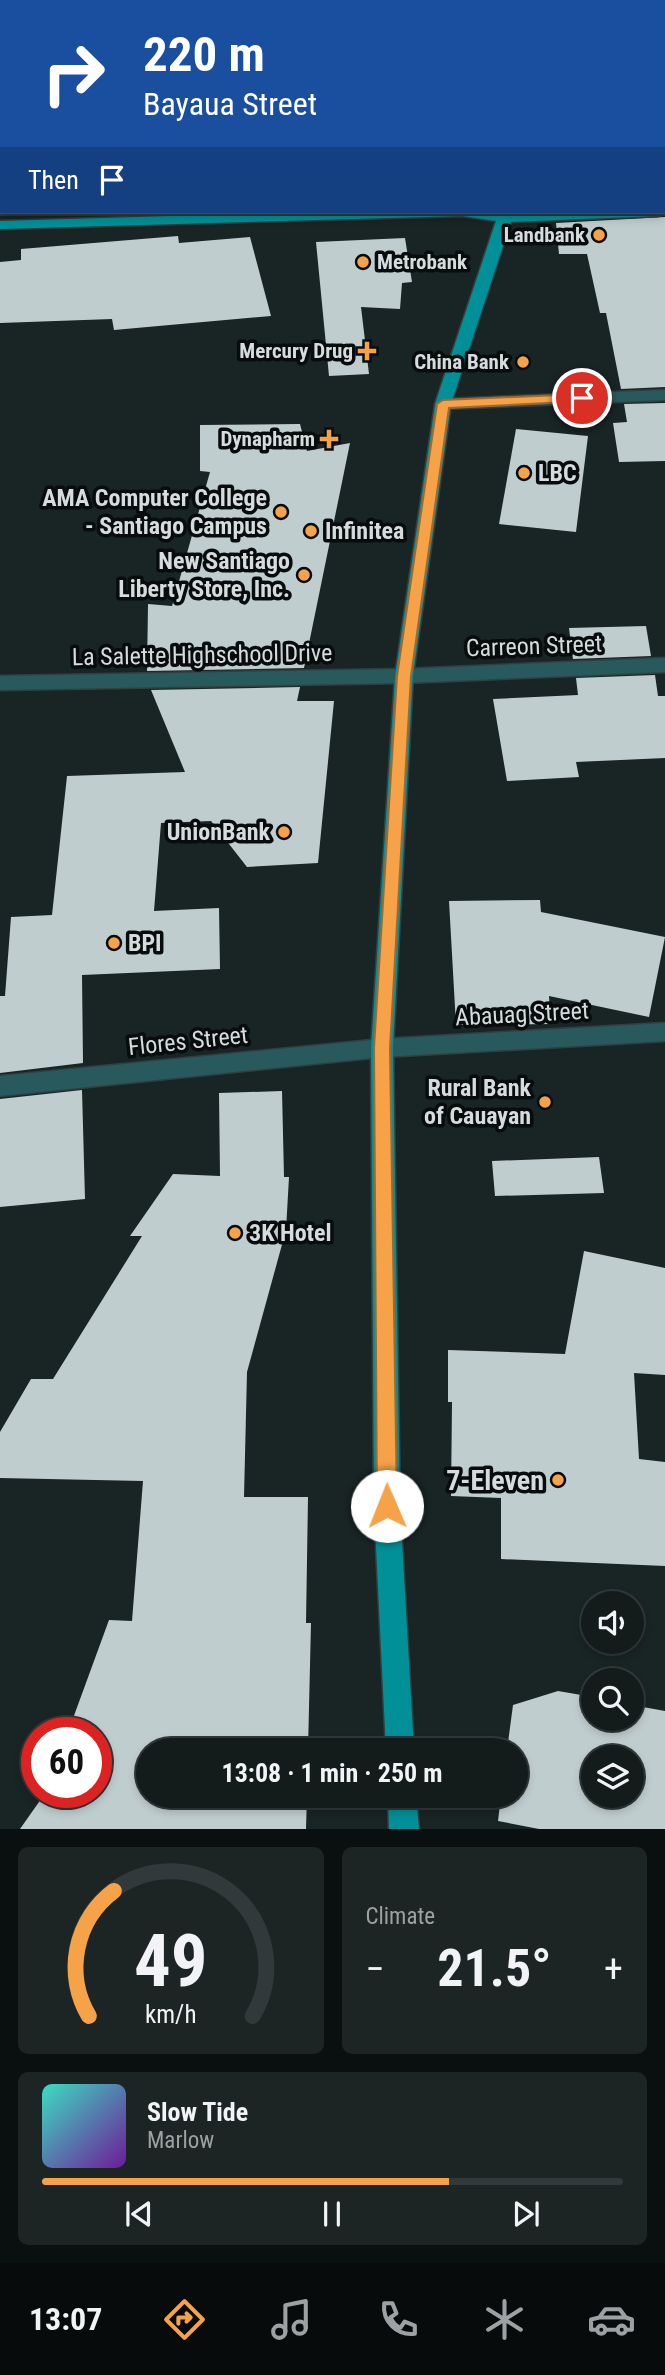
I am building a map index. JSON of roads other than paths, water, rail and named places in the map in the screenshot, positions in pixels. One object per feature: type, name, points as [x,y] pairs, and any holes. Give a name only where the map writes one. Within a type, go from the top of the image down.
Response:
[{"type":"main road","points":[[0,225],[326,214]]},
{"type":"main road","points":[[399,1738],[387,1506],[382,1048],[404,676],[443,404],[505,215],[556,214]]},
{"type":"main road","points":[[403,1808],[404,1829]]},
{"type":"street","points":[[443,404],[665,395]]},
{"type":"street","name":"Carreon Street","points":[[404,676],[665,665]]},
{"type":"street","name":"La Salette Highschool Drive","points":[[0,683],[404,676]]},
{"type":"street","name":"Abauag Street","points":[[382,1048],[665,1032]]},
{"type":"street","name":"Flores Street","points":[[0,1086],[382,1048]]},
{"type":"place","name":"Landbank","points":[[599,235]]},
{"type":"place","name":"Metrobank","points":[[363,262]]},
{"type":"place","name":"Mercury Drug","points":[[367,351]]},
{"type":"place","name":"China Bank","points":[[523,362]]},
{"type":"place","name":"Dynapharm","points":[[329,439]]},
{"type":"place","name":"LBC","points":[[524,473]]},
{"type":"place","name":"AMA Computer College - Santiago Campus","points":[[281,512]]},
{"type":"place","name":"Infinitea","points":[[311,531]]},
{"type":"place","name":"New Santiago Liberty Store, Inc.","points":[[304,575]]},
{"type":"place","name":"UnionBank","points":[[284,832]]},
{"type":"place","name":"BPI","points":[[114,943]]},
{"type":"place","name":"Rural Bank of Cauayan","points":[[545,1102]]},
{"type":"place","name":"3K Hotel","points":[[235,1233]]},
{"type":"place","name":"7-Eleven","points":[[558,1480]]}]
